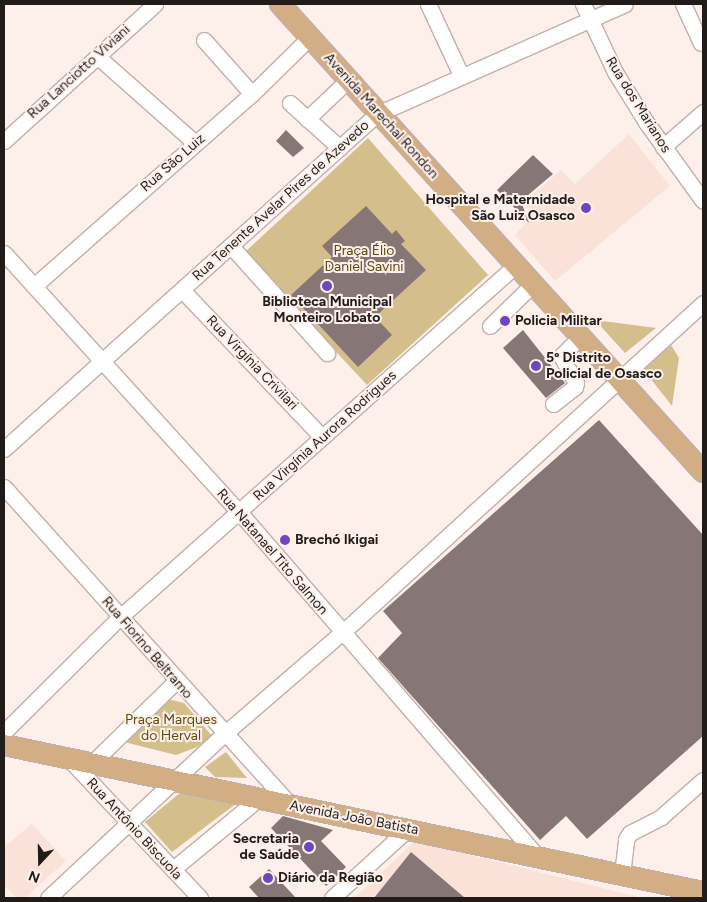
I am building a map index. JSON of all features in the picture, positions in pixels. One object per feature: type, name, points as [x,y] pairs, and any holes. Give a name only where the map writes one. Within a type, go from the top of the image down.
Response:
[{"type":"main road","name":"Avenida Marechal Rondon","points":[[280,4],[377,114],[621,377],[703,472]]},
{"type":"main road","name":"Avenida João Batista","points":[[4,745],[292,807],[535,854],[703,892]]},
{"type":"street","name":"Rua Lanciotto Viviani","points":[[4,141],[155,4]]},
{"type":"street","points":[[428,4],[461,75]]},
{"type":"street","name":"Rua dos Marianos","points":[[583,4],[615,72],[663,147],[703,201]]},
{"type":"street","name":"Rua Tenente Avelar Pires de Azevedo","points":[[4,449],[100,359],[182,290],[377,114],[461,75],[625,4]]},
{"type":"street","points":[[682,4],[701,43]]},
{"type":"street","name":"Rua São Luiz","points":[[34,286],[252,94],[310,37]]},
{"type":"street","points":[[204,40],[252,94]]},
{"type":"street","points":[[97,56],[195,143]]},
{"type":"street","points":[[307,119],[348,80]]},
{"type":"street","points":[[290,103],[340,148]]},
{"type":"street","points":[[663,147],[703,112]]},
{"type":"street","points":[[231,246],[327,353]]},
{"type":"street","name":"Rua Natanael Tito Salmon","points":[[4,252],[240,513],[535,854]]},
{"type":"street","name":"Rua Virgínia Aurora Rodrigues","points":[[4,732],[120,617],[240,513],[322,437],[516,264]]},
{"type":"street","points":[[490,326],[534,283]]},
{"type":"street","name":"Rua Virgínia Crivilari","points":[[182,290],[322,437]]},
{"type":"street","points":[[48,898],[223,735],[341,632],[621,377],[701,310]]},
{"type":"street","points":[[554,404],[575,387],[576,382],[561,356],[582,335]]},
{"type":"street","name":"Rua Fiorino Beltramo","points":[[4,487],[223,735],[292,807]]},
{"type":"street","points":[[91,764],[176,681]]},
{"type":"street","name":"Rua Antônio Biscuola","points":[[69,759],[200,898]]},
{"type":"street","points":[[622,874],[630,833],[661,817],[703,780]]},
{"type":"street","points":[[173,869],[258,799]]},
{"type":"street","points":[[332,898],[408,828]]},
{"type":"shaded area","name":"Hospital e Maternidade São Luiz Osasco","points":[[629,134],[670,186],[555,281],[515,235],[534,214],[523,203],[561,170],[575,184]]},
{"type":"shaded area","points":[[32,824],[66,861],[25,898],[16,898],[4,885],[4,847]]},
{"type":"shaded area","points":[[415,841],[642,898],[354,898]]},
{"type":"green space","name":"Praça Élio Daniel Savini","points":[[368,138],[488,275],[367,385],[244,253]]},
{"type":"green space","points":[[595,320],[656,328],[625,353]]},
{"type":"green space","points":[[671,345],[679,358],[672,406],[643,369]]},
{"type":"green space","name":"Praça Marques do Herval","points":[[164,698],[184,703],[212,736],[197,747],[176,755],[120,741]]},
{"type":"green space","name":"Praça Marques do Herval","points":[[226,752],[247,778],[215,777],[205,767]]},
{"type":"green space","points":[[181,792],[237,803],[172,852],[145,822]]},
{"type":"building","points":[[286,130],[304,148],[293,157],[276,141]]},
{"type":"building","points":[[533,155],[553,174],[521,201],[529,223],[497,190]]},
{"type":"building","name":"Biblioteca Municipal Monteiro Lobato","points":[[366,206],[392,234],[396,230],[405,241],[401,244],[426,270],[375,317],[392,335],[358,367],[291,295],[332,257],[322,246]]},
{"type":"building","name":"5º Distrito Policial de Osasco","points":[[523,330],[565,383],[546,398],[503,348]]},
{"type":"building","points":[[599,420],[703,535],[703,736],[587,839],[566,816],[540,840],[378,658],[402,633],[383,611]]},
{"type":"building","name":"Secretaria de Saúde","points":[[283,816],[333,830],[321,841],[346,867],[326,886],[271,828]]},
{"type":"building","points":[[411,852],[465,898],[374,898]]},
{"type":"building","name":"Diário da Região","points":[[269,869],[296,898],[259,898],[249,887]]},
{"type":"place","name":"Hospital e Maternidade São Luiz Osasco","points":[[586,208]]},
{"type":"place","name":"Biblioteca Municipal Monteiro Lobato","points":[[327,286]]},
{"type":"place","name":"Policia Militar","points":[[505,321]]},
{"type":"place","name":"5º Distrito Policial de Osasco","points":[[536,366]]},
{"type":"place","name":"Brechó Ikigai","points":[[285,540]]},
{"type":"place","name":"Secretaria de Saúde","points":[[309,847]]},
{"type":"place","name":"Diário da Região","points":[[268,878]]}]
